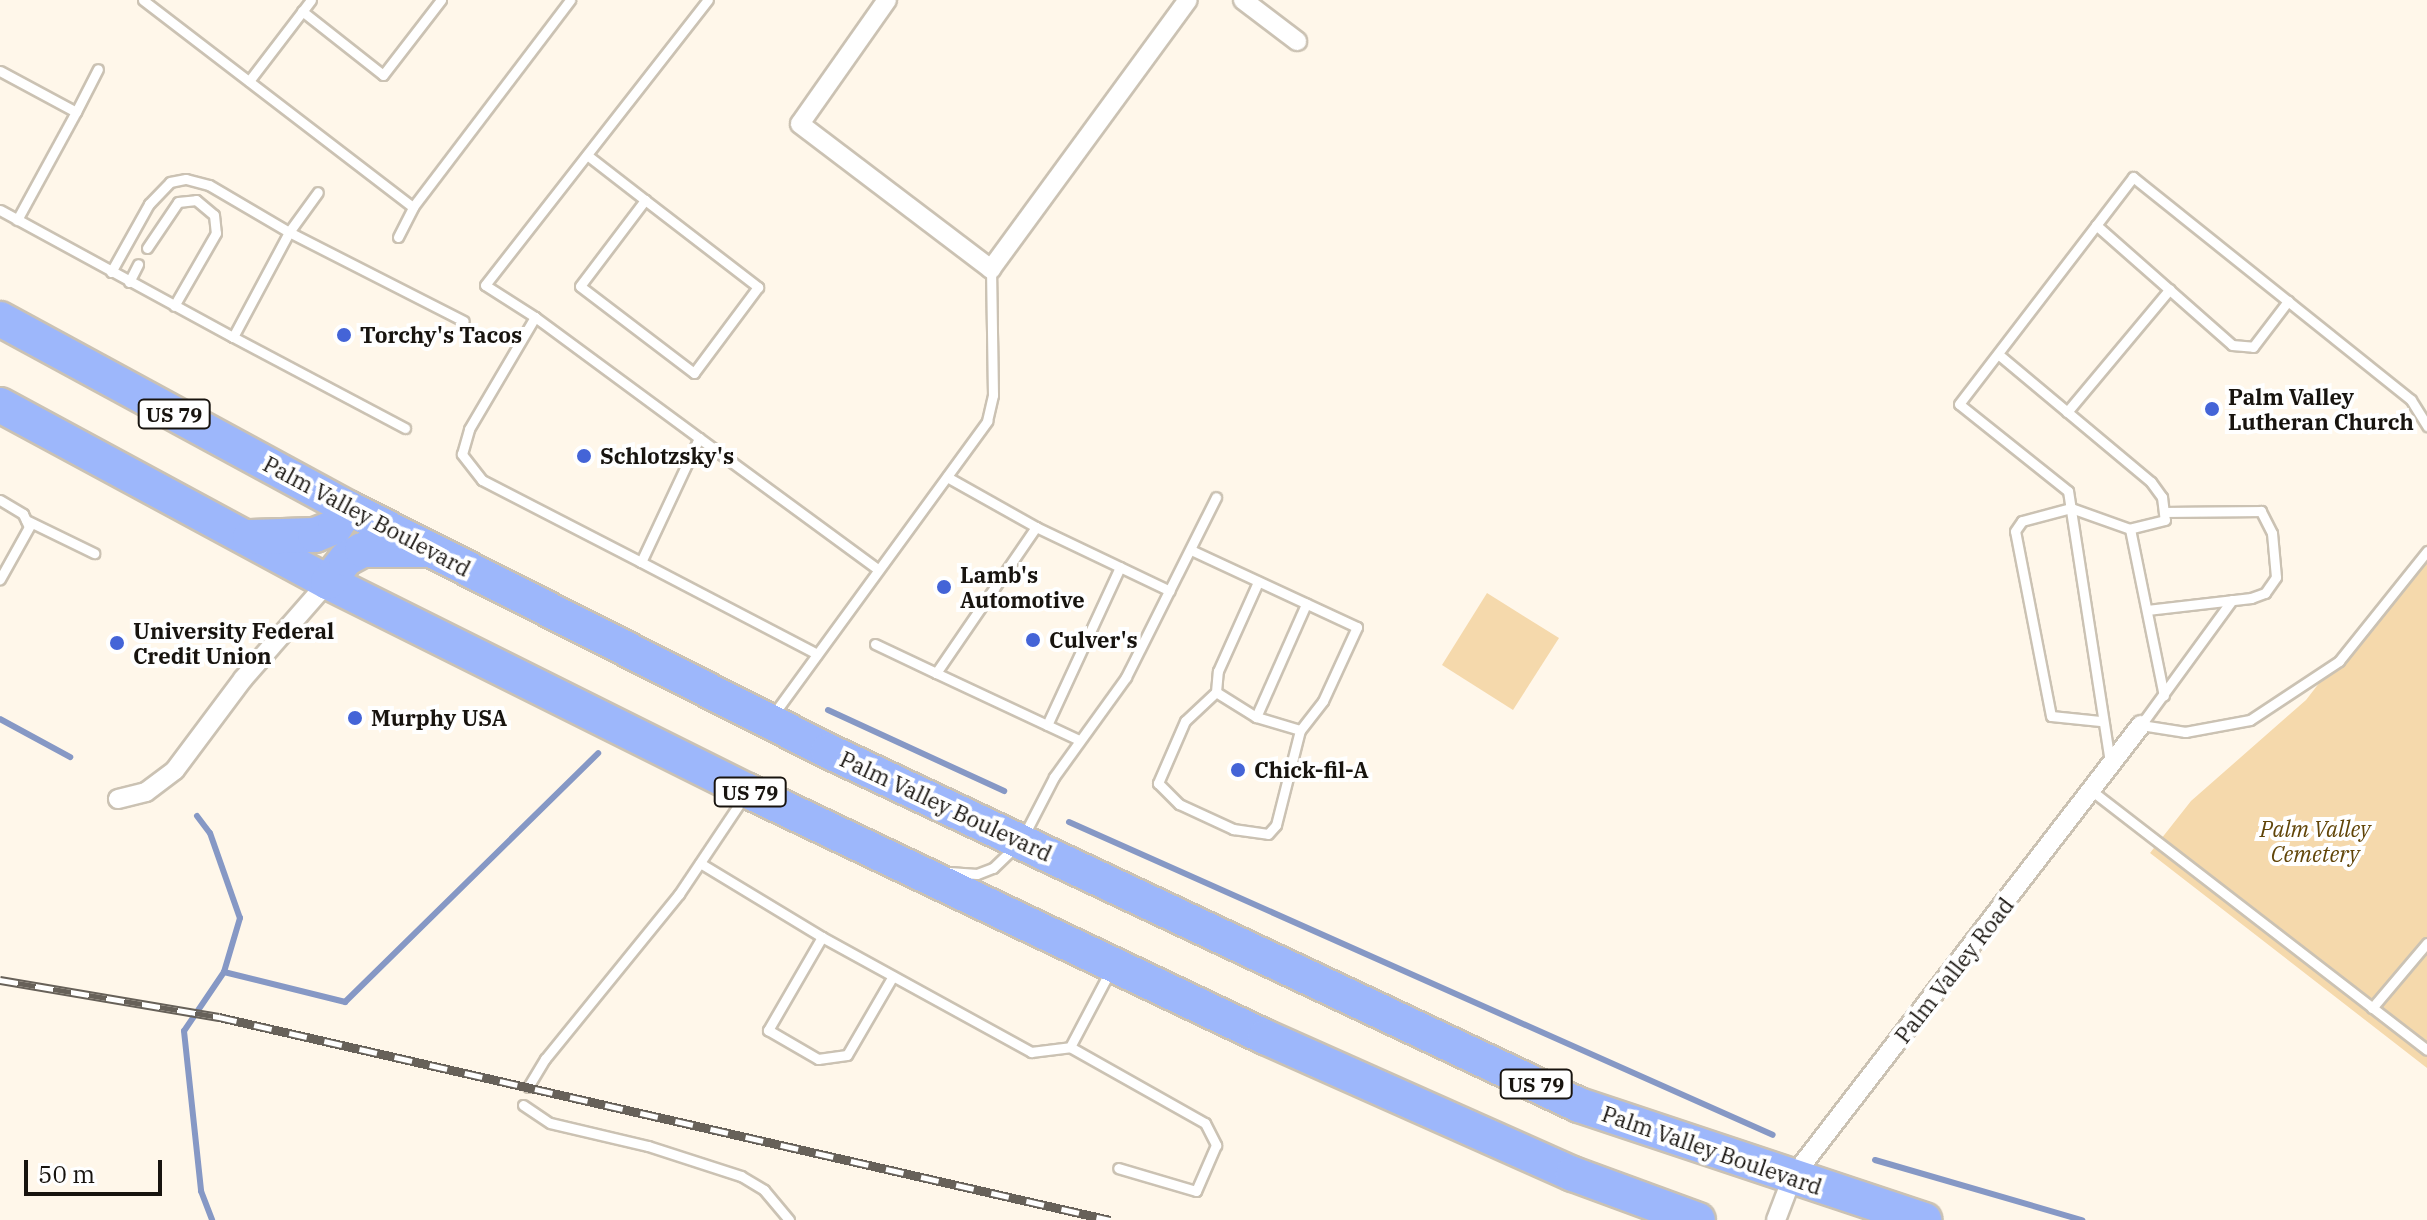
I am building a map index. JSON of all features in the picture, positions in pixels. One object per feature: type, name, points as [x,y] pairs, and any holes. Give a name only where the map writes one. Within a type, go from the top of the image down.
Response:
[{"type":"highway","name":"Palm Valley Boulevard","points":[[0,319],[348,508],[768,721],[1579,1105],[1924,1220]]},
{"type":"highway","name":"US 79","points":[[2,410],[328,582],[748,791],[1113,965],[1493,1139],[1698,1220]]},
{"type":"highway","points":[[242,535],[269,540],[315,535],[335,527],[348,508]]},
{"type":"highway","points":[[328,582],[346,559],[362,550],[431,550]]},
{"type":"street","points":[[878,3],[800,124],[991,269],[1188,0]]},
{"type":"street","points":[[1243,0],[1297,41]]},
{"type":"street","points":[[118,799],[146,792],[175,770],[243,679],[328,582]]},
{"type":"street","name":"Palm Valley Road","points":[[1776,1220],[1792,1178],[2141,725]]},
{"type":"lane","points":[[143,0],[413,207]]},
{"type":"lane","points":[[249,81],[311,0]]},
{"type":"lane","points":[[302,11],[383,75],[441,0]]},
{"type":"lane","points":[[398,237],[413,207],[570,0]]},
{"type":"lane","points":[[708,0],[485,285],[535,317],[876,568]]},
{"type":"lane","points":[[17,220],[98,69]]},
{"type":"lane","points":[[0,71],[76,112]]},
{"type":"lane","points":[[587,155],[758,287],[694,373],[580,286],[645,200]]},
{"type":"lane","points":[[2111,765],[2100,721],[2068,491],[1959,404],[2133,177],[2411,400],[2427,426]]},
{"type":"lane","points":[[111,272],[149,204],[170,182],[186,179],[209,185],[289,232],[464,321]]},
{"type":"lane","points":[[233,337],[289,232],[318,192]]},
{"type":"lane","points":[[147,248],[163,217],[178,202],[196,200],[214,215],[216,233],[174,306]]},
{"type":"lane","points":[[0,210],[405,428]]},
{"type":"lane","points":[[2096,225],[2232,345],[2253,347],[2288,301]]},
{"type":"lane","points":[[129,282],[138,264]]},
{"type":"lane","points":[[768,721],[876,568],[987,421],[993,395],[991,269]]},
{"type":"lane","points":[[2067,412],[2170,289]]},
{"type":"lane","points":[[535,317],[469,429],[462,454],[482,480],[817,654]]},
{"type":"lane","points":[[1998,354],[2151,482],[2167,512]]},
{"type":"lane","points":[[641,562],[699,438]]},
{"type":"lane","points":[[947,477],[1036,527],[1170,591]]},
{"type":"lane","points":[[936,865],[977,874],[1002,863],[1021,841],[1079,740],[1126,677],[1216,497]]},
{"type":"lane","points":[[0,500],[26,520],[94,553]]},
{"type":"lane","points":[[2100,721],[2051,716],[2015,531],[2022,521],[2071,508],[2130,529],[2157,525],[2167,512],[2249,508],[2267,518],[2277,569],[2274,585],[2251,598],[2147,610]]},
{"type":"lane","points":[[0,579],[29,527],[26,520]]},
{"type":"lane","points":[[936,673],[1036,527]]},
{"type":"lane","points":[[2130,529],[2164,696]]},
{"type":"lane","points":[[1191,550],[1357,627],[1323,701],[1300,730],[1276,825],[1268,834],[1233,829],[1179,804],[1158,783],[1185,721],[1216,692],[1218,671],[1258,582]]},
{"type":"lane","points":[[2232,600],[2141,725],[2185,732],[2250,720],[2339,661],[2427,551]]},
{"type":"lane","points":[[1047,725],[1120,567]]},
{"type":"lane","points":[[1256,717],[1306,604]]},
{"type":"lane","points":[[875,644],[1079,740]]},
{"type":"lane","points":[[1216,692],[1256,717],[1300,730]]},
{"type":"lane","points":[[553,695],[602,702]]},
{"type":"lane","points":[[528,1087],[700,863],[748,791]]},
{"type":"lane","points":[[2092,791],[2427,1050]]},
{"type":"lane","points":[[700,863],[822,937],[1031,1052],[1070,1047],[1205,1123],[1216,1145],[1196,1191],[1118,1168]]},
{"type":"lane","points":[[822,937],[768,1030],[818,1059],[847,1055],[893,976]]},
{"type":"lane","points":[[2372,1008],[2427,943]]},
{"type":"lane","points":[[1070,1047],[1113,965]]},
{"type":"lane","points":[[523,1105],[550,1123],[648,1146],[741,1176],[764,1190],[789,1220]]},
{"type":"green space","name":"Palm Valley Cemetery","points":[[2427,544],[2427,1068],[2150,853],[2191,801],[2306,700]]},
{"type":"green space","points":[[1487,593],[1559,638],[1513,710],[1442,665]]},
{"type":"waterway","points":[[828,710],[1004,791]]},
{"type":"waterway","points":[[0,719],[70,757]]},
{"type":"waterway","points":[[224,972],[345,1002],[598,753]]},
{"type":"waterway","points":[[197,816],[210,833],[240,918],[224,972],[184,1031],[201,1191],[212,1220]]},
{"type":"waterway","points":[[1069,822],[1773,1135]]},
{"type":"waterway","points":[[1875,1160],[2082,1220]]},
{"type":"railway","points":[[0,980],[219,1017],[1110,1220]]},
{"type":"place","name":"Torchy's Tacos","points":[[344,335]]},
{"type":"place","name":"Palm Valley Lutheran Church","points":[[2212,409]]},
{"type":"place","name":"Schlotzsky's","points":[[584,456]]},
{"type":"place","name":"Lamb's Automotive","points":[[944,587]]},
{"type":"place","name":"Culver's","points":[[1033,640]]},
{"type":"place","name":"University Federal Credit Union","points":[[117,643]]},
{"type":"place","name":"Murphy USA","points":[[355,718]]},
{"type":"place","name":"Chick-fil-A","points":[[1238,770]]}]
